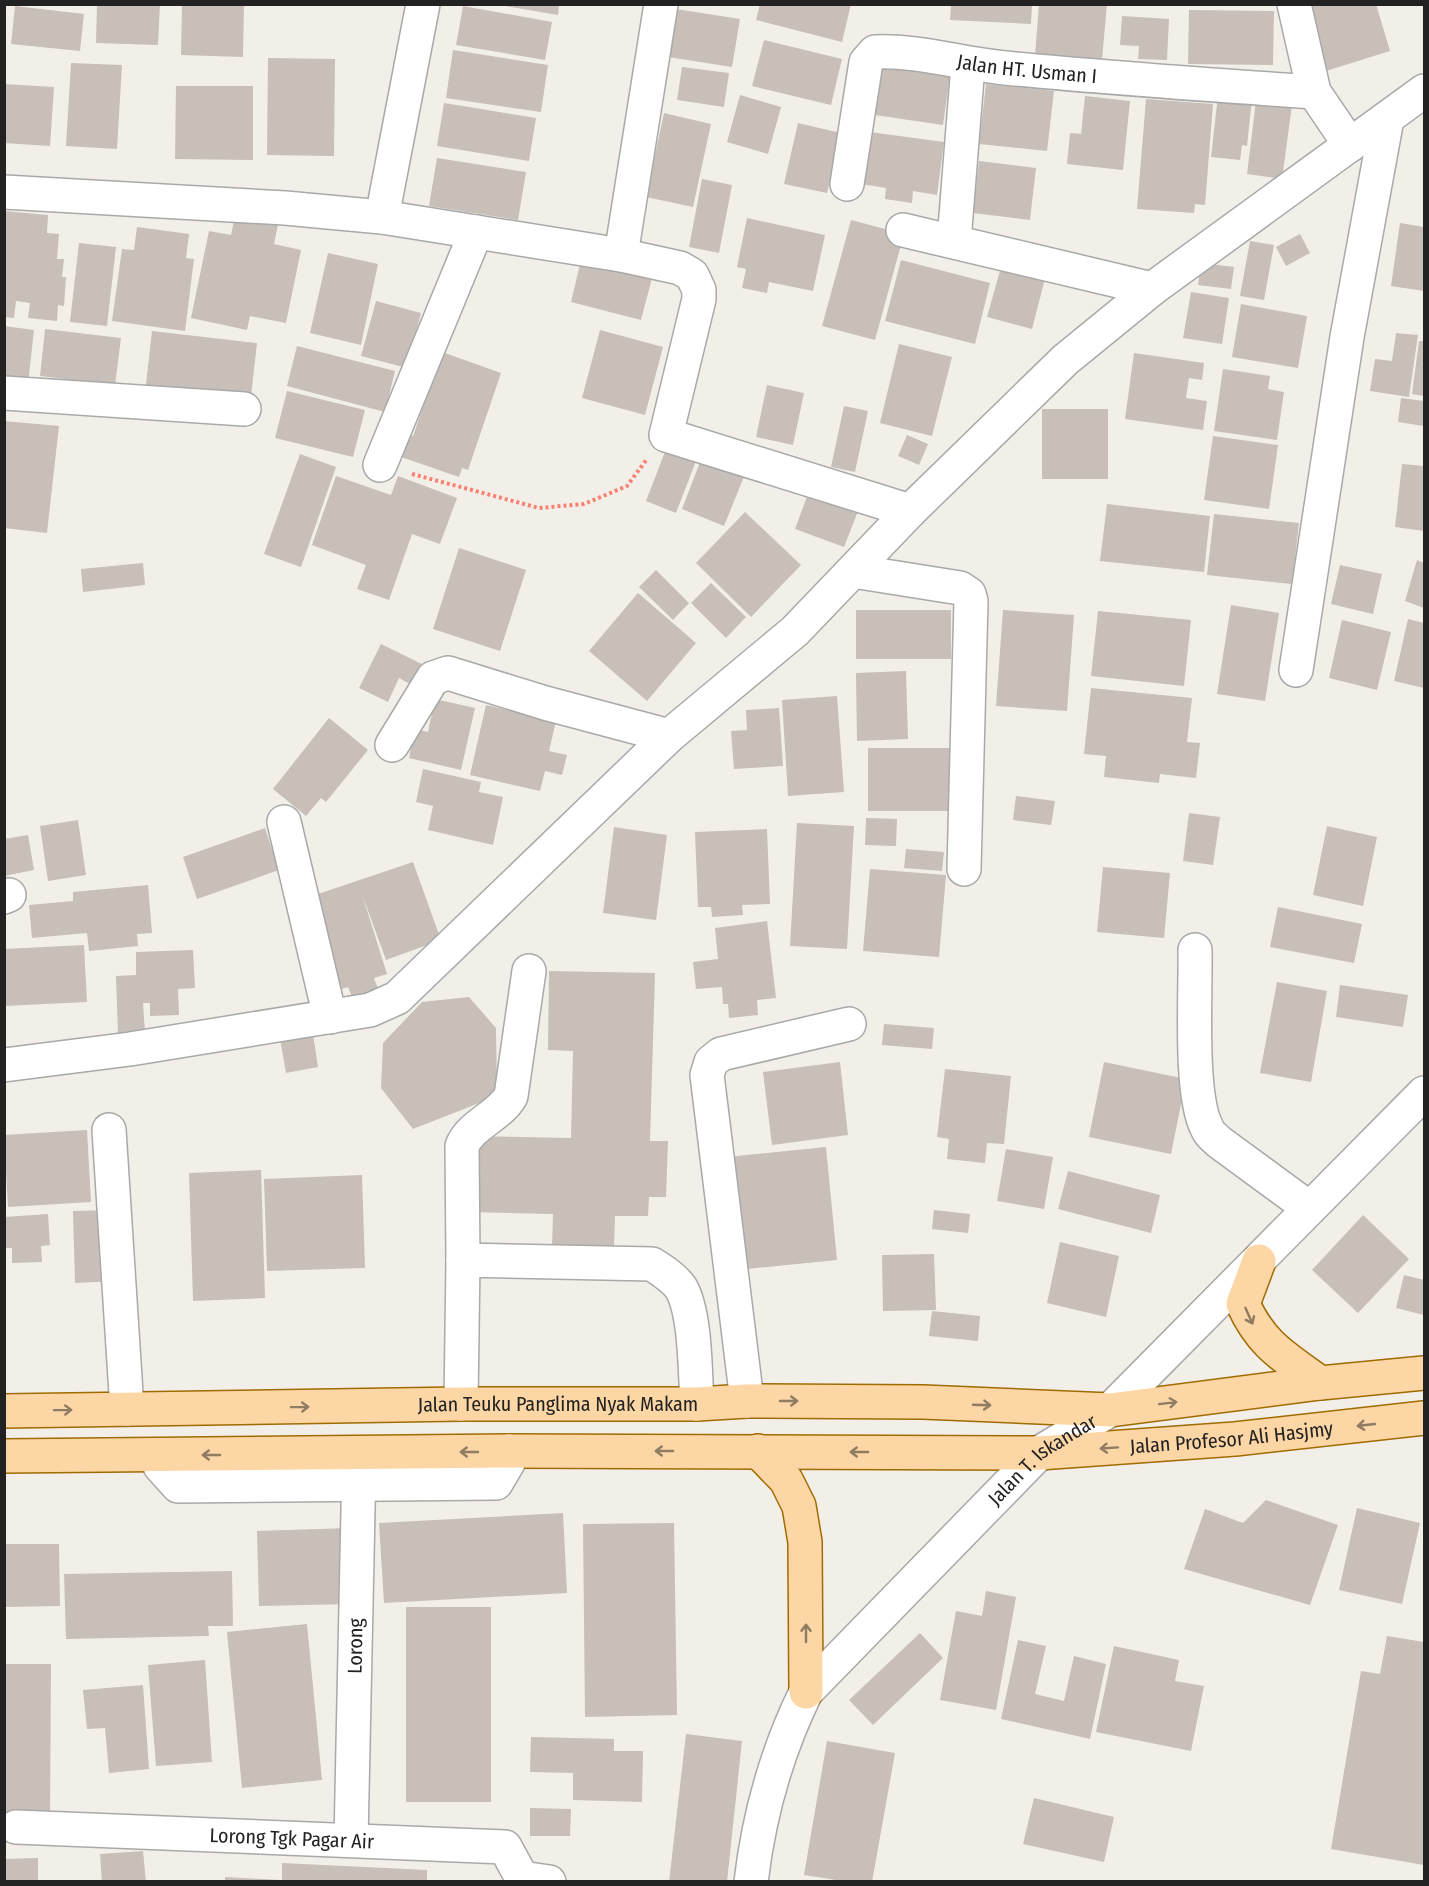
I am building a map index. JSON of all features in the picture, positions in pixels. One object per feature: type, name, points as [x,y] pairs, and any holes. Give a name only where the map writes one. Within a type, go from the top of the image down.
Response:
[{"type":"main road","points":[[1259,1261],[1243,1304],[1254,1328],[1266,1343],[1320,1383]]},
{"type":"main road","name":"Jalan Profesor Ali Hasjmy","points":[[1110,1410],[1320,1383],[1425,1373]]},
{"type":"main road","name":"Jalan Teuku Panglima Nyak Makam","points":[[4,1411],[461,1404],[697,1404],[747,1401],[923,1402],[1110,1410]]},
{"type":"main road","points":[[256,1454],[257,1408]]},
{"type":"main road","name":"Jalan Profesor Ali Hasjmy","points":[[1039,1453],[1234,1439],[1425,1418]]},
{"type":"main road","points":[[4,1456],[509,1451],[1039,1453]]},
{"type":"main road","points":[[759,1451],[786,1480],[799,1506],[805,1542],[806,1692]]},
{"type":"street","points":[[382,217],[423,4]]},
{"type":"street","points":[[621,255],[661,4]]},
{"type":"street","points":[[1294,4],[1314,92],[1350,145]]},
{"type":"street","name":"Jalan HT. Usman I","points":[[847,183],[866,62],[875,52],[889,52],[968,65],[1314,92]]},
{"type":"street","points":[[954,241],[968,65]]},
{"type":"street","points":[[4,1065],[130,1049],[370,1010],[408,991],[669,736],[795,631],[910,512],[1065,360],[1152,289],[1425,91]]},
{"type":"street","points":[[1296,670],[1347,337],[1387,119]]},
{"type":"street","points":[[4,192],[285,208],[382,217],[621,255],[680,268],[692,275],[699,290],[666,435],[910,512]]},
{"type":"street","points":[[903,230],[1152,289]]},
{"type":"street","points":[[380,465],[476,232]]},
{"type":"street","points":[[4,393],[244,409]]},
{"type":"street","points":[[853,571],[960,588],[969,594],[971,601],[964,869]]},
{"type":"street","points":[[392,745],[433,678],[448,673],[545,703],[669,736]]},
{"type":"street","points":[[284,822],[330,1017]]},
{"type":"street","points":[[1195,950],[1197,1083],[1200,1109],[1207,1130],[1219,1142],[1308,1208]]},
{"type":"street","points":[[461,1404],[462,1146],[465,1138],[501,1110],[511,1096],[529,971]]},
{"type":"street","points":[[747,1401],[707,1075],[711,1062],[721,1054],[849,1023]]},
{"type":"street","name":"Jalan T. Iskandar","points":[[751,1881],[763,1807],[772,1771],[785,1734],[806,1692],[1039,1453],[1110,1410],[1259,1261],[1308,1208],[1425,1093]]},
{"type":"street","points":[[109,1130],[127,1408]]},
{"type":"street","points":[[463,1260],[652,1264],[670,1276],[681,1289],[687,1305],[693,1339],[697,1404]]},
{"type":"street","points":[[160,1455],[160,1466],[178,1486],[496,1484],[509,1461],[509,1451]]},
{"type":"street","name":"Lorong","points":[[351,1840],[360,1452]]},
{"type":"street","name":"Lorong Tgk Pagar Air","points":[[16,1827],[505,1847],[522,1878],[549,1881]]},
{"type":"path","points":[[380,465],[538,508],[584,504],[627,486],[666,435]]},
{"type":"building","points":[[97,4],[160,4],[158,45],[96,43]]},
{"type":"building","points":[[182,4],[244,4],[243,57],[181,55]]},
{"type":"building","points":[[494,4],[559,4],[558,15]]},
{"type":"building","points":[[760,4],[851,4],[842,42],[756,20]]},
{"type":"building","points":[[1039,4],[1107,4],[1102,60],[1035,55]]},
{"type":"building","points":[[1305,4],[1376,4],[1390,51],[1326,71]]},
{"type":"building","points":[[951,5],[1032,5],[1031,24],[950,20]]},
{"type":"building","points":[[15,6],[84,14],[80,51],[11,44]]},
{"type":"building","points":[[463,6],[552,22],[545,60],[456,45]]},
{"type":"building","points":[[676,9],[740,19],[732,67],[668,57]]},
{"type":"building","points":[[1189,10],[1274,11],[1273,65],[1188,64]]},
{"type":"building","points":[[1122,16],[1169,19],[1167,60],[1138,59],[1139,46],[1120,45]]},
{"type":"building","points":[[764,40],[842,59],[831,105],[752,86]]},
{"type":"building","points":[[453,50],[548,65],[541,112],[446,98]]},
{"type":"building","points":[[268,58],[335,59],[334,156],[267,155]]},
{"type":"building","points":[[71,63],[122,65],[117,149],[66,146]]},
{"type":"building","points":[[875,64],[950,75],[943,125],[868,114]]},
{"type":"building","points":[[682,67],[729,73],[724,107],[677,100]]},
{"type":"building","points":[[4,84],[54,87],[50,146],[4,143]]},
{"type":"building","points":[[986,84],[1054,91],[1047,151],[979,144]]},
{"type":"building","points":[[176,86],[253,86],[253,160],[175,159]]},
{"type":"building","points":[[740,95],[781,107],[768,154],[727,142]]},
{"type":"building","points":[[1218,95],[1252,99],[1247,146],[1242,145],[1240,160],[1211,157]]},
{"type":"building","points":[[1085,96],[1130,101],[1123,170],[1067,164],[1070,133],[1081,134]]},
{"type":"building","points":[[1146,99],[1213,104],[1205,205],[1195,204],[1194,213],[1137,209]]},
{"type":"building","points":[[1256,101],[1292,105],[1282,179],[1247,174]]},
{"type":"building","points":[[444,103],[536,118],[529,161],[437,146]]},
{"type":"building","points":[[664,113],[711,124],[693,207],[646,197]]},
{"type":"building","points":[[798,123],[841,133],[827,193],[784,184]]},
{"type":"building","points":[[862,131],[944,142],[937,195],[913,191],[912,203],[885,199],[886,188],[855,183]]},
{"type":"building","points":[[437,158],[526,172],[518,220],[429,206]]},
{"type":"building","points":[[979,161],[1036,168],[1030,220],[973,213]]},
{"type":"building","points":[[702,179],[732,185],[719,253],[689,247]]},
{"type":"building","points":[[4,211],[48,215],[47,233],[59,234],[57,259],[64,259],[62,277],[66,277],[64,306],[58,305],[57,321],[28,318],[30,303],[16,301],[14,318],[4,317]]},
{"type":"building","points":[[235,216],[278,224],[274,244],[301,250],[286,323],[250,316],[247,330],[191,318],[209,231],[231,235]]},
{"type":"building","points":[[747,218],[825,235],[813,291],[769,282],[767,293],[742,288],[746,269],[737,267]]},
{"type":"building","points":[[851,220],[904,234],[875,340],[822,326]]},
{"type":"building","points":[[1400,223],[1424,227],[1424,291],[1391,286]]},
{"type":"building","points":[[137,227],[189,234],[186,258],[194,259],[185,331],[112,321],[122,249],[134,250]]},
{"type":"building","points":[[1300,234],[1310,253],[1286,266],[1276,247]]},
{"type":"building","points":[[1250,241],[1274,245],[1264,300],[1240,296]]},
{"type":"building","points":[[79,243],[116,247],[107,326],[70,322]]},
{"type":"building","points":[[328,253],[378,264],[361,345],[310,333]]},
{"type":"building","points":[[581,260],[652,278],[641,320],[571,302]]},
{"type":"building","points":[[901,260],[990,283],[975,344],[885,321]]},
{"type":"building","points":[[1003,260],[1047,271],[1032,329],[987,317]]},
{"type":"building","points":[[1201,263],[1234,267],[1231,289],[1198,285]]},
{"type":"building","points":[[1191,292],[1229,298],[1222,344],[1183,338]]},
{"type":"building","points":[[376,301],[421,313],[407,368],[361,356]]},
{"type":"building","points":[[1241,304],[1307,316],[1298,368],[1232,357]]},
{"type":"building","points":[[4,326],[34,330],[28,384],[4,382]]},
{"type":"building","points":[[45,329],[121,338],[115,385],[40,376]]},
{"type":"building","points":[[600,330],[663,347],[645,415],[582,398]]},
{"type":"building","points":[[152,331],[257,343],[250,405],[145,393]]},
{"type":"building","points":[[1396,333],[1418,335],[1409,397],[1370,391],[1375,359],[1392,361]]},
{"type":"building","points":[[1419,341],[1424,341],[1424,396],[1412,394]]},
{"type":"building","points":[[899,344],[952,357],[932,436],[880,423]]},
{"type":"building","points":[[297,346],[395,371],[385,412],[287,386]]},
{"type":"building","points":[[442,352],[501,373],[468,470],[462,468],[459,477],[401,457],[409,435],[413,436]]},
{"type":"building","points":[[1134,353],[1204,363],[1202,380],[1189,378],[1186,398],[1207,401],[1203,430],[1125,419]]},
{"type":"building","points":[[1223,369],[1270,376],[1268,389],[1284,392],[1277,440],[1214,431]]},
{"type":"building","points":[[767,385],[804,393],[793,445],[756,437]]},
{"type":"building","points":[[287,391],[365,410],[353,457],[275,438]]},
{"type":"building","points":[[1401,398],[1424,401],[1424,426],[1398,422]]},
{"type":"building","points":[[844,406],[868,411],[855,472],[831,467]]},
{"type":"building","points":[[1042,409],[1108,409],[1108,479],[1042,479]]},
{"type":"building","points":[[4,421],[59,426],[47,533],[4,528]]},
{"type":"building","points":[[907,435],[928,444],[919,465],[898,456]]},
{"type":"building","points":[[1213,436],[1278,445],[1269,509],[1204,500]]},
{"type":"building","points":[[666,449],[696,461],[676,513],[646,501]]},
{"type":"building","points":[[300,454],[336,467],[301,567],[264,554]]},
{"type":"building","points":[[702,457],[745,474],[724,526],[682,509]]},
{"type":"building","points":[[1402,464],[1424,466],[1424,531],[1395,527]]},
{"type":"building","points":[[336,476],[391,495],[398,476],[457,498],[440,544],[412,534],[389,600],[357,589],[366,565],[312,545]]},
{"type":"building","points":[[812,483],[862,501],[844,547],[795,529]]},
{"type":"building","points":[[1107,504],[1210,516],[1204,572],[1100,561]]},
{"type":"building","points":[[745,512],[801,565],[751,617],[696,563]]},
{"type":"building","points":[[1214,514],[1299,523],[1292,584],[1207,575]]},
{"type":"building","points":[[459,548],[526,570],[500,651],[433,629]]},
{"type":"building","points":[[1417,560],[1424,563],[1424,608],[1405,601]]},
{"type":"building","points":[[143,563],[145,585],[83,592],[81,569]]},
{"type":"building","points":[[1340,565],[1382,574],[1373,614],[1331,604]]},
{"type":"building","points":[[656,570],[689,603],[673,620],[639,587]]},
{"type":"building","points":[[711,583],[746,617],[726,638],[691,603]]},
{"type":"building","points":[[638,593],[696,643],[647,701],[589,651]]},
{"type":"building","points":[[1231,605],[1279,613],[1265,701],[1217,694]]},
{"type":"building","points":[[856,610],[951,610],[951,659],[856,659]]},
{"type":"building","points":[[1003,610],[1074,615],[1067,711],[996,706]]},
{"type":"building","points":[[1098,611],[1191,620],[1184,686],[1091,676]]},
{"type":"building","points":[[1408,619],[1424,623],[1424,688],[1394,681]]},
{"type":"building","points":[[1342,620],[1391,632],[1377,690],[1329,678]]},
{"type":"building","points":[[381,644],[422,664],[412,685],[399,678],[388,702],[359,688]]},
{"type":"building","points":[[906,671],[908,739],[857,741],[856,673]]},
{"type":"building","points":[[1091,688],[1192,698],[1187,742],[1200,743],[1196,778],[1160,774],[1159,783],[1104,777],[1106,756],[1084,754]]},
{"type":"building","points":[[837,696],[844,792],[788,796],[782,700]]},
{"type":"building","points":[[435,699],[475,708],[461,770],[409,758],[415,729],[428,732]]},
{"type":"building","points":[[486,705],[556,721],[549,751],[567,755],[562,775],[545,771],[540,791],[470,775]]},
{"type":"building","points":[[779,708],[783,766],[734,769],[731,731],[747,730],[746,710]]},
{"type":"building","points":[[329,718],[368,750],[326,802],[321,798],[306,816],[273,789]]},
{"type":"building","points":[[868,748],[950,748],[950,811],[868,811]]},
{"type":"building","points":[[423,769],[481,782],[479,792],[503,797],[493,845],[428,830],[433,806],[416,802]]},
{"type":"building","points":[[1016,796],[1055,801],[1051,825],[1013,820]]},
{"type":"building","points":[[1189,813],[1220,817],[1213,865],[1183,861]]},
{"type":"building","points":[[866,818],[897,819],[896,846],[865,845]]},
{"type":"building","points":[[78,820],[86,875],[48,881],[40,826]]},
{"type":"building","points":[[797,823],[854,826],[847,949],[790,946]]},
{"type":"building","points":[[1327,826],[1377,837],[1363,906],[1313,895]]},
{"type":"building","points":[[614,827],[667,835],[656,920],[603,913]]},
{"type":"building","points":[[265,828],[279,870],[197,899],[183,857]]},
{"type":"building","points":[[767,829],[770,904],[742,905],[743,915],[712,917],[711,907],[698,907],[695,832]]},
{"type":"building","points":[[28,835],[34,870],[4,876],[4,839]]},
{"type":"building","points":[[906,849],[944,852],[942,871],[904,868]]},
{"type":"building","points":[[413,862],[441,940],[386,960],[362,894],[387,974],[374,978],[378,989],[352,997],[348,987],[342,989],[312,896]]},
{"type":"building","points":[[1103,867],[1170,873],[1164,938],[1097,932]]},
{"type":"building","points":[[870,869],[946,875],[939,957],[863,951]]},
{"type":"building","points":[[148,885],[152,933],[137,934],[138,946],[89,951],[87,933],[32,938],[29,905],[73,901],[73,892]]},
{"type":"building","points":[[1278,907],[1362,924],[1354,963],[1270,947]]},
{"type":"building","points":[[767,921],[776,998],[757,1000],[758,1015],[729,1018],[728,1004],[723,1004],[722,987],[696,989],[693,962],[718,959],[715,928]]},
{"type":"building","points":[[84,945],[87,1002],[4,1006],[4,949]]},
{"type":"building","points":[[193,950],[195,988],[178,989],[179,1015],[150,1016],[150,1003],[143,1003],[145,1033],[118,1034],[116,976],[136,975],[136,952]]},
{"type":"building","points":[[549,971],[655,973],[650,1141],[668,1141],[666,1197],[649,1197],[648,1216],[615,1216],[614,1247],[552,1246],[553,1214],[468,1212],[470,1136],[571,1138],[573,1051],[548,1050]]},
{"type":"building","points":[[1277,982],[1327,991],[1311,1082],[1260,1073]]},
{"type":"building","points":[[1340,985],[1408,995],[1403,1027],[1336,1017]]},
{"type":"building","points":[[469,997],[496,1028],[497,1096],[413,1129],[381,1088],[383,1043],[422,1002]]},
{"type":"building","points":[[311,1021],[318,1067],[286,1073],[278,1027]]},
{"type":"building","points":[[884,1024],[934,1028],[932,1049],[882,1045]]},
{"type":"building","points":[[840,1062],[848,1135],[772,1145],[763,1072]]},
{"type":"building","points":[[1104,1062],[1186,1079],[1171,1154],[1089,1137]]},
{"type":"building","points":[[945,1069],[1011,1076],[1004,1144],[987,1143],[985,1163],[947,1159],[949,1139],[937,1137]]},
{"type":"building","points":[[87,1130],[91,1202],[8,1207],[4,1135]]},
{"type":"building","points":[[826,1147],[837,1260],[737,1270],[727,1157]]},
{"type":"building","points":[[1006,1149],[1053,1157],[1044,1209],[997,1201]]},
{"type":"building","points":[[261,1170],[265,1298],[193,1301],[189,1173]]},
{"type":"building","points":[[1068,1171],[1160,1195],[1151,1233],[1058,1209]]},
{"type":"building","points":[[362,1175],[365,1268],[267,1271],[264,1179]]},
{"type":"building","points":[[115,1210],[117,1281],[75,1283],[73,1211]]},
{"type":"building","points":[[934,1210],[970,1214],[968,1233],[932,1229]]},
{"type":"building","points":[[48,1214],[50,1245],[41,1246],[42,1262],[12,1263],[12,1248],[4,1248],[4,1217]]},
{"type":"building","points":[[1363,1215],[1409,1259],[1358,1313],[1312,1270]]},
{"type":"building","points":[[1060,1242],[1119,1256],[1106,1317],[1047,1303]]},
{"type":"building","points":[[934,1254],[936,1310],[883,1311],[882,1255]]},
{"type":"building","points":[[1404,1275],[1424,1280],[1424,1315],[1396,1308]]},
{"type":"building","points":[[932,1311],[980,1316],[978,1341],[929,1336]]},
{"type":"building","points":[[1266,1500],[1338,1525],[1310,1605],[1184,1569],[1205,1509],[1243,1523]]},
{"type":"building","points":[[1357,1508],[1420,1523],[1402,1604],[1339,1590]]},
{"type":"building","points":[[563,1513],[567,1593],[384,1603],[379,1523]]},
{"type":"building","points":[[674,1523],[677,1715],[585,1717],[583,1524]]},
{"type":"building","points":[[350,1528],[352,1604],[259,1606],[257,1531]]},
{"type":"building","points":[[6,1544],[59,1544],[60,1606],[6,1607]]},
{"type":"building","points":[[232,1571],[233,1626],[208,1626],[209,1636],[66,1639],[64,1574]]},
{"type":"building","points":[[986,1591],[1016,1597],[996,1710],[940,1700],[956,1611],[982,1616]]},
{"type":"building","points":[[406,1607],[491,1607],[491,1802],[406,1802]]},
{"type":"building","points":[[307,1624],[322,1780],[242,1788],[227,1632]]},
{"type":"building","points":[[920,1633],[943,1658],[873,1725],[849,1700]]},
{"type":"building","points":[[1387,1636],[1424,1642],[1424,1865],[1331,1849],[1361,1671],[1380,1674]]},
{"type":"building","points":[[1018,1640],[1046,1646],[1035,1694],[1064,1701],[1074,1656],[1106,1664],[1090,1739],[1001,1719]]},
{"type":"building","points":[[1114,1646],[1179,1660],[1175,1681],[1204,1686],[1191,1751],[1096,1732]]},
{"type":"building","points":[[205,1660],[212,1762],[156,1766],[148,1665]]},
{"type":"building","points":[[4,1664],[51,1664],[50,1822],[4,1822]]},
{"type":"building","points":[[143,1685],[149,1769],[109,1773],[105,1728],[87,1729],[83,1690]]},
{"type":"building","points":[[686,1734],[742,1741],[727,1882],[669,1882]]},
{"type":"building","points":[[531,1737],[614,1739],[614,1751],[643,1751],[642,1802],[573,1800],[573,1773],[530,1772]]},
{"type":"building","points":[[827,1741],[895,1753],[872,1882],[849,1882],[804,1875]]},
{"type":"building","points":[[1034,1798],[1114,1817],[1104,1862],[1023,1844]]},
{"type":"building","points":[[530,1808],[571,1809],[570,1836],[530,1836]]},
{"type":"building","points":[[143,1851],[146,1882],[102,1882],[100,1854]]},
{"type":"building","points":[[38,1858],[38,1882],[4,1882],[4,1859]]},
{"type":"building","points":[[282,1863],[427,1870],[427,1882],[282,1882]]},
{"type":"building","points":[[225,1877],[280,1880],[280,1882],[225,1882]]}]
